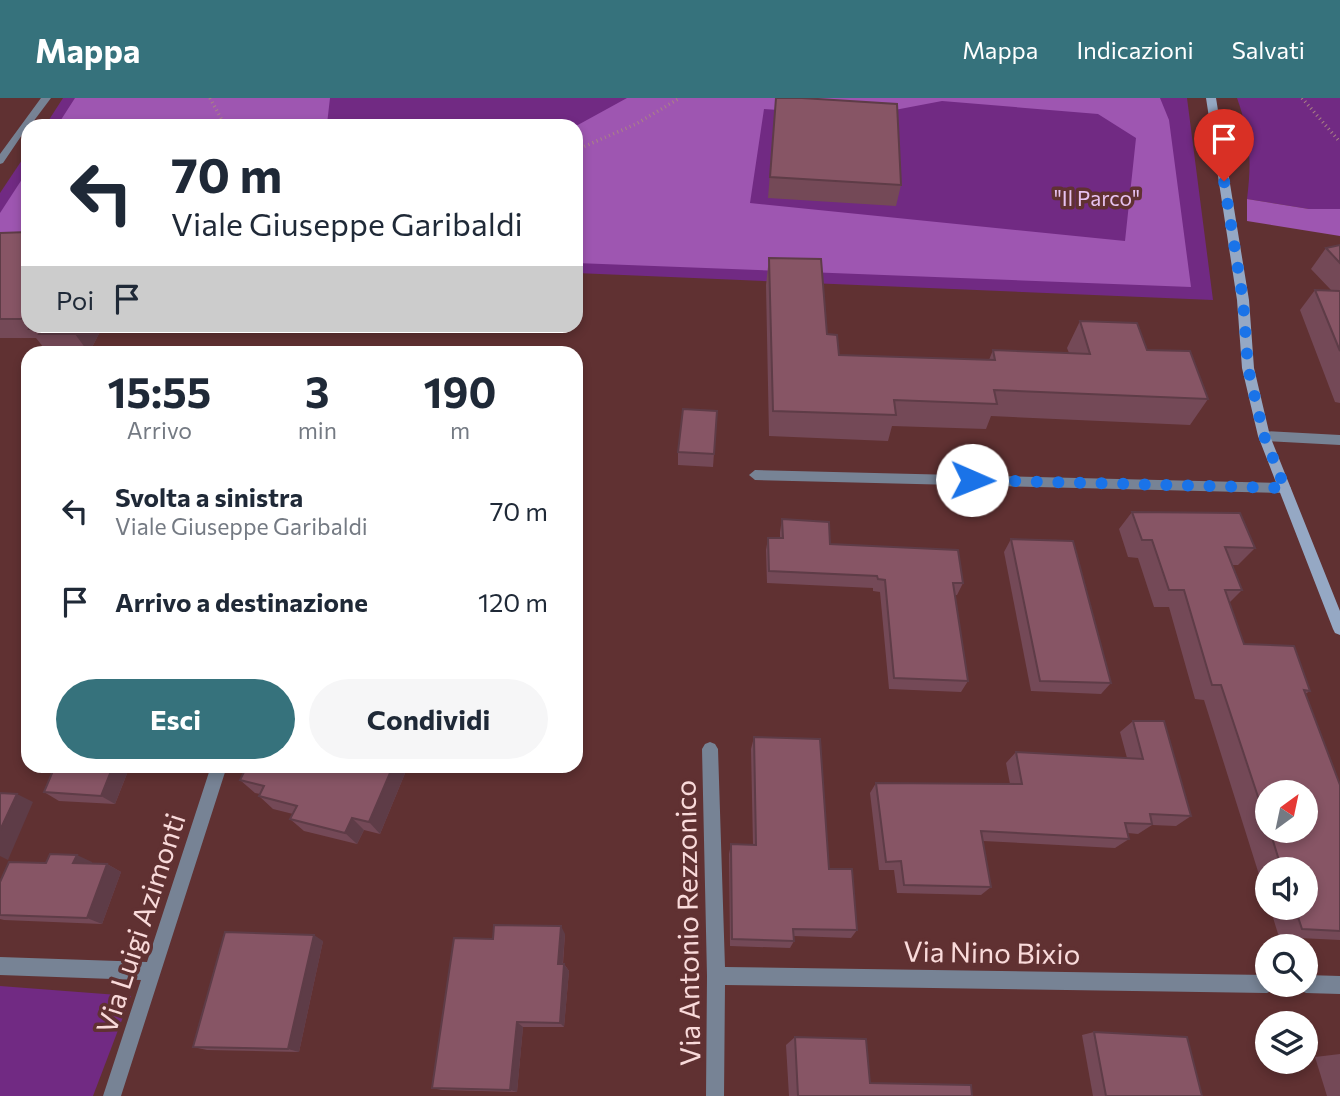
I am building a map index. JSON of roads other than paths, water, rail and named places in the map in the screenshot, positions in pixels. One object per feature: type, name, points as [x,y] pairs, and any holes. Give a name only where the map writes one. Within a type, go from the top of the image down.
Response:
[{"type":"main road","points":[[1211,98],[1243,300],[1248,368],[1264,436],[1340,629]]},
{"type":"street","points":[[31,119],[46,98]]},
{"type":"street","points":[[0,161],[21,132]]},
{"type":"street","points":[[1264,436],[1340,440]]},
{"type":"street","points":[[755,475],[1285,488]]},
{"type":"street","name":"Via Antonio Rezzonico","points":[[710,749],[716,976],[715,1096]]},
{"type":"street","name":"Via Luigi Azimonti","points":[[112,1096],[150,971],[217,773]]},
{"type":"street","points":[[0,966],[150,971]]},
{"type":"street","name":"Via Nino Bixio","points":[[716,976],[1255,984]]},
{"type":"street","points":[[1318,984],[1340,985]]},
{"type":"park label","name":"\"Il Parco\"","points":[[1097,197]]}]
